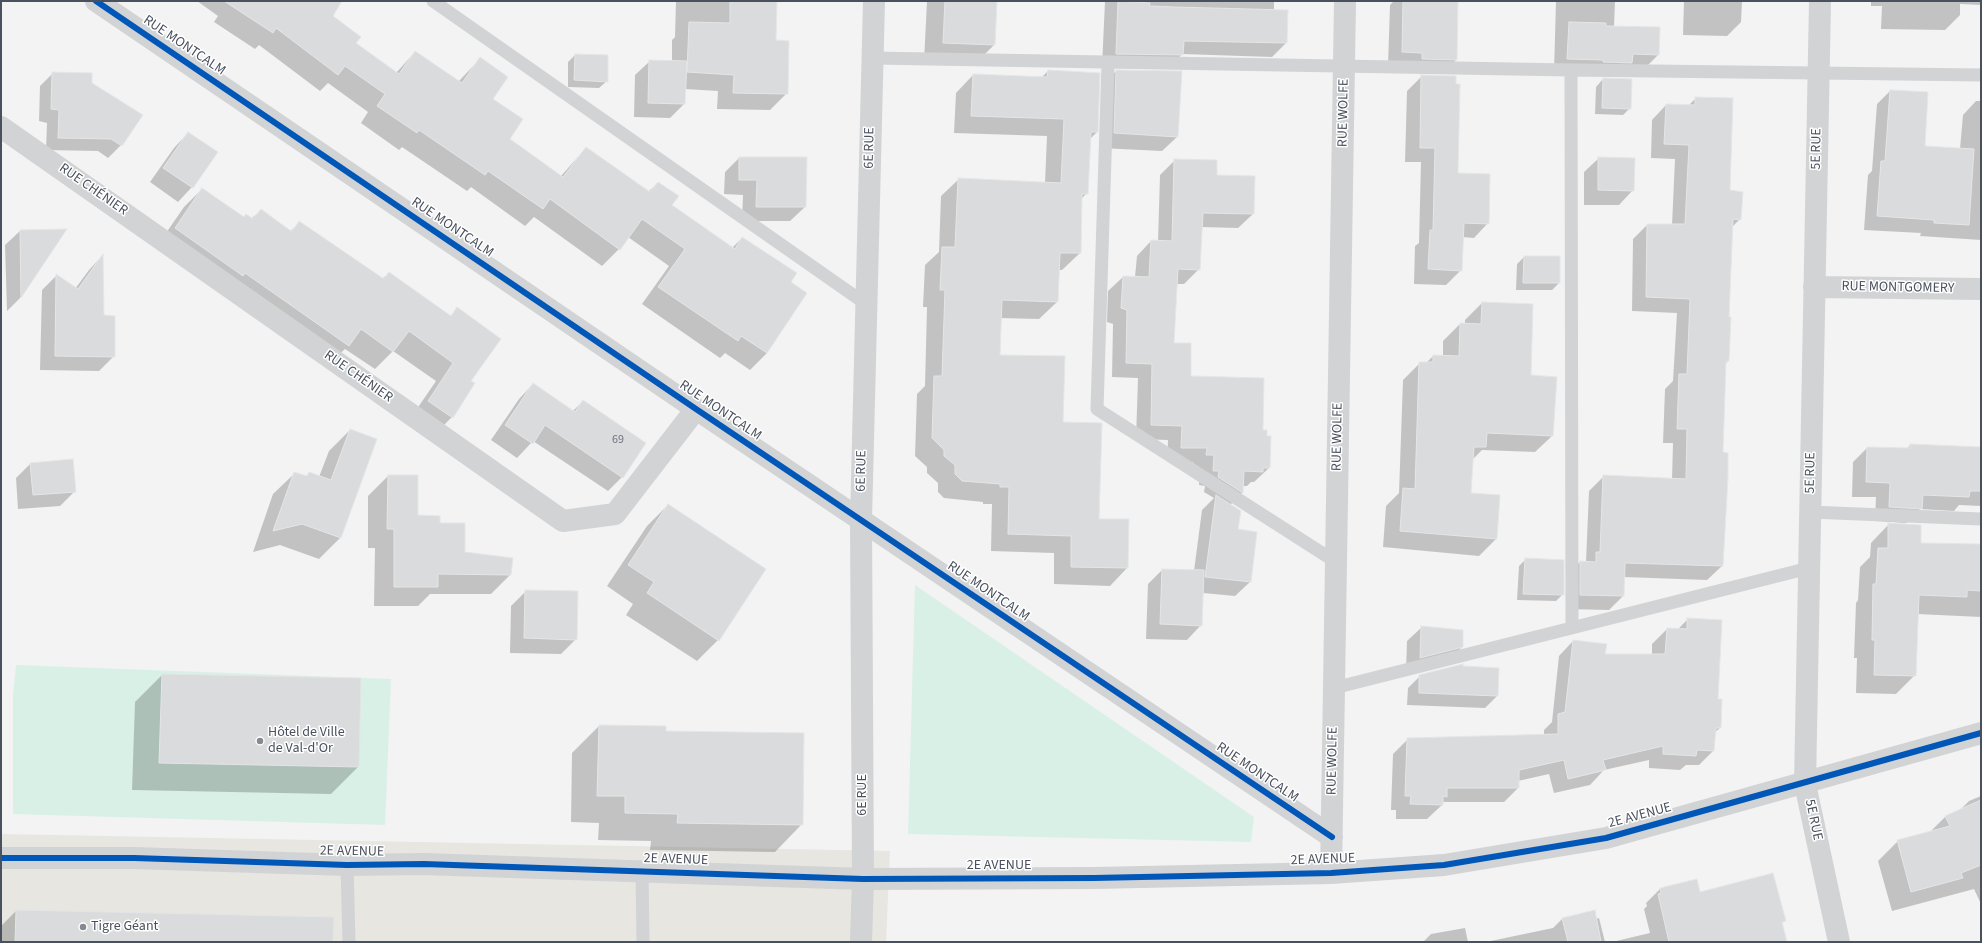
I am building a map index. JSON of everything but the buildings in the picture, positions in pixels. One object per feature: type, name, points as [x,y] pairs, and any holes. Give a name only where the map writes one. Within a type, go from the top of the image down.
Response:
[{"type":"street","name":"RUE MONTCALM","points":[[96,1],[696,409],[1332,837]]},
{"type":"street","name":"6E RUE","points":[[861,942],[863,879],[861,520],[874,1]]},
{"type":"street","name":"RUE WOLFE","points":[[1331,873],[1345,1]]},
{"type":"street","name":"5E RUE","points":[[1820,1],[1805,784],[1838,942]]},
{"type":"street","name":"RUE CHÉNIER","points":[[1,127],[563,521],[615,514],[696,409]]},
{"type":"street","name":"RUE MONTGOMERY","points":[[1814,287],[1981,289]]},
{"type":"street","name":"2E AVENUE","points":[[1,858],[134,858],[347,865],[424,864],[863,879],[1094,878],[1331,873],[1444,866],[1606,838],[1805,784],[1981,733]]},
{"type":"lane","points":[[433,1],[866,304]]},
{"type":"lane","points":[[873,58],[1344,67],[1981,75]]},
{"type":"lane","points":[[1108,63],[1097,409],[1336,562]]},
{"type":"lane","points":[[1570,70],[1572,627]]},
{"type":"lane","points":[[1810,512],[1981,519]]},
{"type":"lane","points":[[1334,688],[1809,568]]},
{"type":"lane","points":[[347,865],[348,942]]},
{"type":"lane","points":[[642,871],[642,942]]},
{"type":"shaded area","points":[[1,834],[890,851],[886,942],[1,942]]},
{"type":"green space","points":[[915,585],[1254,817],[1251,842],[908,834]]},
{"type":"green space","points":[[16,665],[391,679],[385,825],[13,814],[13,695]]},
{"type":"cycle path","points":[[96,1],[696,409],[1332,837]]},
{"type":"cycle path","points":[[1,858],[134,858],[347,865],[424,864],[863,879],[1094,878],[1331,873],[1444,865],[1606,838],[1981,733]]},
{"type":"place","name":"Hôtel de Ville de Val-d'Or","points":[[260,741]]},
{"type":"place","name":"Tigre Géant","points":[[83,927]]}]
